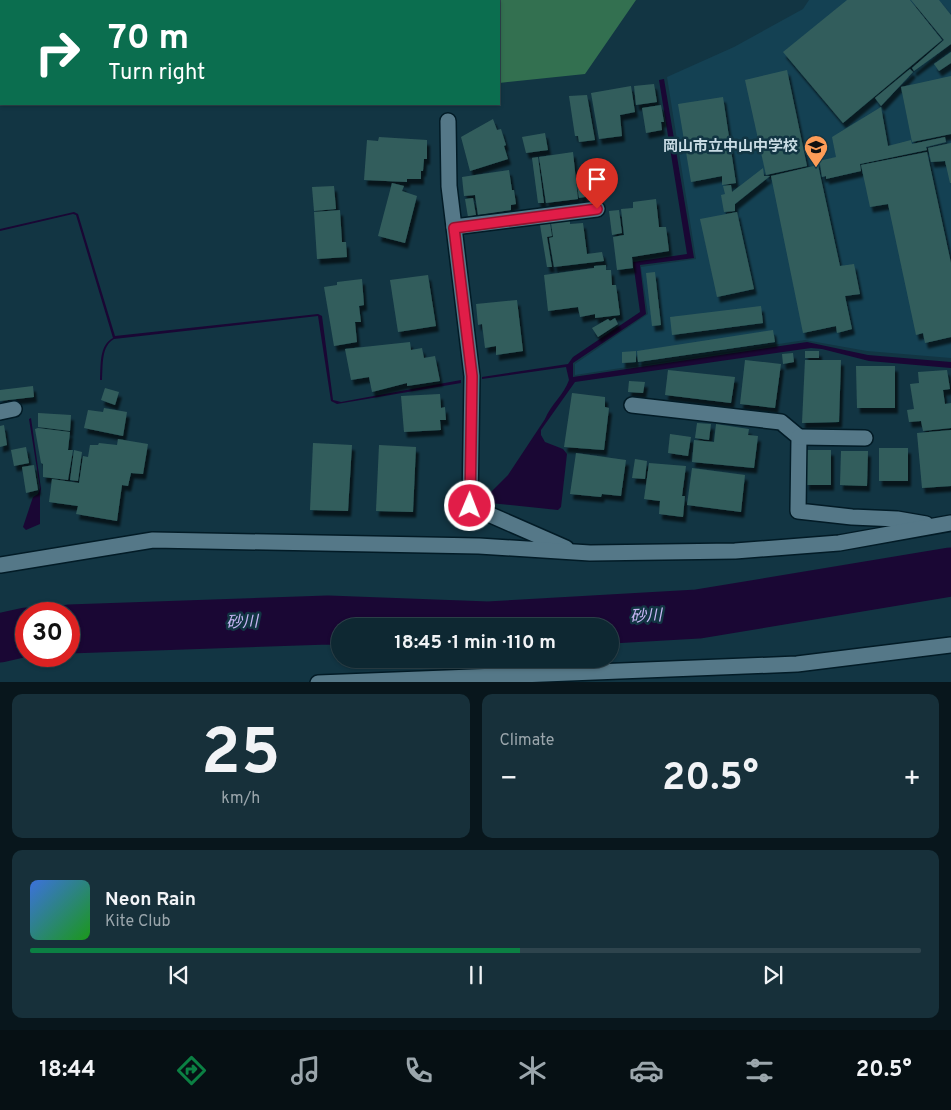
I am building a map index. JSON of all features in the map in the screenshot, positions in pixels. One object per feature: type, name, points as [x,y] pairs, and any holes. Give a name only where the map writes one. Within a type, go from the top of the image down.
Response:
[{"type":"street","points":[[448,121],[449,186],[472,376],[470,506],[576,552]]},
{"type":"street","points":[[454,228],[597,209]]},
{"type":"street","points":[[632,405],[781,422],[799,437],[865,438]]},
{"type":"street","points":[[799,437],[798,511],[852,517],[897,519],[935,526]]},
{"type":"street","points":[[0,565],[153,540],[478,546],[576,552],[735,551],[839,543],[951,523]]},
{"type":"street","points":[[318,682],[797,664],[951,645]]},
{"type":"shaded area","name":"岡山市立中山中学校","points":[[809,0],[951,0],[951,358],[867,351],[805,340],[575,375],[575,364],[648,314],[641,267],[696,259],[667,77],[734,47],[803,9]]},
{"type":"shaded area","points":[[664,79],[694,258],[640,265],[646,314],[573,363],[573,377],[807,342],[868,355],[951,362],[951,368],[869,361],[811,348],[575,382],[541,430],[541,435],[545,442],[563,449],[567,454],[561,507],[558,510],[490,503],[488,495],[508,475],[569,380],[566,367],[482,379],[482,377],[568,364],[573,357],[640,312],[633,262],[687,254],[659,80]]},
{"type":"shaded area","points":[[74,212],[78,214],[115,336],[318,314],[322,316],[333,400],[341,402],[461,380],[461,383],[337,404],[331,401],[318,316],[114,339],[105,351],[102,380],[100,380],[103,350],[108,341],[113,338],[76,215],[73,214],[0,231],[0,229]]},
{"type":"shaded area","points":[[31,418],[41,489],[40,524],[26,530],[23,527],[33,497],[38,494],[40,488],[29,419]]},
{"type":"green space","points":[[500,0],[636,0],[585,74],[500,83]]},
{"type":"building","points":[[847,0],[910,0],[942,40],[843,123],[783,52]]},
{"type":"building","points":[[911,0],[939,0],[951,15],[951,44],[914,71],[912,68],[944,40]]},
{"type":"building","points":[[951,52],[951,63],[939,71],[934,64]]},
{"type":"building","points":[[910,69],[913,72],[881,106],[875,98]]},
{"type":"building","points":[[787,70],[807,166],[766,175],[745,80]]},
{"type":"building","points":[[951,76],[951,134],[912,142],[901,87]]},
{"type":"building","points":[[654,84],[657,102],[636,105],[634,86]]},
{"type":"building","points":[[631,86],[635,112],[620,115],[622,136],[599,139],[591,93]]},
{"type":"building","points":[[587,95],[595,140],[579,142],[578,136],[575,136],[569,96]]},
{"type":"building","points":[[723,97],[736,183],[722,185],[722,176],[691,182],[678,104]]},
{"type":"building","points":[[661,105],[664,122],[661,122],[662,130],[646,133],[642,108]]},
{"type":"building","points":[[881,107],[888,146],[911,140],[912,144],[945,137],[946,142],[926,147],[927,150],[860,164],[861,171],[826,179],[826,176],[822,177],[820,164],[814,164],[814,162],[836,157],[832,137]]},
{"type":"building","points":[[493,119],[497,130],[501,129],[508,159],[470,171],[461,137]]},
{"type":"building","points":[[545,133],[548,150],[526,153],[522,137]]},
{"type":"building","points":[[379,137],[427,140],[427,159],[424,159],[421,179],[407,179],[407,182],[364,180],[367,140],[378,141]]},
{"type":"building","points":[[951,143],[950,183],[945,161],[931,162],[928,148]]},
{"type":"building","points":[[573,152],[578,199],[546,203],[539,157]]},
{"type":"building","points":[[927,152],[951,263],[951,337],[925,343],[923,333],[916,335],[888,204],[870,207],[861,165]]},
{"type":"building","points":[[538,157],[544,203],[538,203],[532,158]]},
{"type":"building","points":[[818,165],[840,266],[854,264],[860,294],[845,296],[852,329],[837,333],[836,326],[803,333],[771,176]]},
{"type":"building","points":[[763,168],[764,176],[770,176],[735,204],[735,211],[724,212],[721,195],[725,194],[723,186],[731,185],[732,192]]},
{"type":"building","points":[[509,170],[516,204],[511,205],[511,210],[478,215],[475,195],[464,196],[462,177]]},
{"type":"building","points":[[583,177],[585,197],[579,198],[576,178]]},
{"type":"building","points":[[392,183],[404,186],[402,191],[417,196],[405,243],[378,236]]},
{"type":"building","points":[[334,186],[336,209],[314,211],[312,187]]},
{"type":"building","points":[[473,198],[476,215],[468,217],[465,199]]},
{"type":"building","points":[[656,199],[659,227],[666,227],[669,251],[632,257],[633,268],[617,270],[613,237],[624,235],[621,209],[633,208],[633,202]]},
{"type":"building","points":[[340,210],[342,242],[346,242],[347,257],[317,259],[314,212]]},
{"type":"building","points":[[619,210],[622,233],[612,235],[609,211]]},
{"type":"building","points":[[737,212],[754,289],[717,297],[700,219]]},
{"type":"building","points":[[570,220],[570,224],[583,223],[587,254],[602,252],[604,261],[554,267],[549,238],[553,237],[551,223]]},
{"type":"building","points":[[550,223],[552,236],[547,237],[552,267],[547,267],[540,225]]},
{"type":"building","points":[[606,265],[606,270],[611,270],[612,285],[616,285],[620,315],[595,318],[595,314],[580,317],[578,307],[548,311],[544,275]]},
{"type":"building","points":[[655,272],[661,325],[652,326],[646,273]]},
{"type":"building","points":[[428,275],[436,326],[398,332],[390,280]]},
{"type":"building","points":[[362,279],[364,305],[359,306],[361,322],[355,322],[357,342],[334,346],[324,287],[337,285],[337,282]]},
{"type":"building","points":[[517,300],[523,351],[496,355],[496,346],[485,348],[482,324],[478,325],[476,304]]},
{"type":"building","points":[[761,306],[763,323],[672,335],[670,317]]},
{"type":"building","points":[[615,318],[618,324],[598,337],[592,328],[608,319],[610,321]]},
{"type":"building","points":[[773,330],[775,342],[638,362],[637,351]]},
{"type":"building","points":[[410,342],[411,350],[422,348],[424,358],[435,356],[440,381],[407,386],[407,383],[372,392],[369,377],[351,380],[345,349]]},
{"type":"building","points":[[636,351],[636,362],[622,363],[622,352]]},
{"type":"building","points":[[805,351],[819,351],[819,358],[805,358]]},
{"type":"building","points":[[793,353],[794,362],[783,364],[782,354]]},
{"type":"building","points":[[745,360],[781,364],[775,408],[740,404]]},
{"type":"building","points":[[805,360],[841,360],[839,422],[802,423]]},
{"type":"building","points":[[856,366],[895,366],[895,408],[857,408]]},
{"type":"building","points":[[668,370],[735,377],[731,403],[665,395]]},
{"type":"building","points":[[947,370],[950,389],[943,390],[945,404],[951,403],[951,428],[923,431],[921,421],[909,422],[907,410],[914,409],[910,384],[919,383],[918,372]]},
{"type":"building","points":[[629,381],[645,382],[643,393],[628,392]]},
{"type":"building","points":[[33,386],[34,397],[0,401],[0,390]]},
{"type":"building","points":[[105,388],[119,392],[115,405],[101,400]]},
{"type":"building","points":[[572,393],[605,397],[605,407],[609,408],[604,450],[564,447]]},
{"type":"building","points":[[440,394],[441,408],[445,407],[446,420],[440,420],[441,430],[404,432],[401,396]]},
{"type":"building","points":[[104,408],[127,412],[123,436],[84,428],[88,410],[103,412]]},
{"type":"building","points":[[38,413],[71,415],[70,431],[38,427]]},
{"type":"building","points":[[697,423],[711,424],[709,440],[695,438]]},
{"type":"building","points":[[716,424],[749,429],[748,435],[758,436],[754,468],[692,462],[694,440],[714,442]]},
{"type":"building","points":[[4,425],[7,445],[0,447],[0,426]]},
{"type":"building","points":[[35,429],[70,432],[68,450],[73,450],[68,480],[43,477],[43,464],[41,463]]},
{"type":"building","points":[[951,430],[951,486],[922,488],[917,433]]},
{"type":"building","points":[[670,434],[691,437],[688,456],[668,453]]},
{"type":"building","points":[[118,439],[148,444],[143,474],[131,473],[128,486],[122,485],[117,521],[76,514],[78,506],[49,502],[52,479],[79,483],[83,456],[88,457],[90,445],[98,445],[99,443],[117,445]]},
{"type":"building","points":[[313,443],[352,445],[348,511],[310,510]]},
{"type":"building","points":[[379,445],[416,447],[413,512],[376,511]]},
{"type":"building","points":[[26,447],[29,463],[14,466],[11,450]]},
{"type":"building","points":[[879,448],[908,448],[908,481],[879,481]]},
{"type":"building","points":[[74,450],[82,452],[78,481],[70,480]]},
{"type":"building","points":[[807,450],[831,450],[831,485],[806,485]]},
{"type":"building","points":[[841,451],[868,451],[867,486],[840,485]]},
{"type":"building","points":[[576,453],[626,460],[621,496],[602,494],[601,497],[570,494]]},
{"type":"building","points":[[635,459],[647,461],[645,479],[632,478]]},
{"type":"building","points":[[649,463],[686,466],[682,496],[685,496],[683,517],[659,514],[660,501],[644,499]]},
{"type":"building","points":[[34,465],[38,490],[26,493],[22,467]]},
{"type":"building","points":[[692,468],[745,475],[741,512],[687,505]]},
{"type":"waterway","name":"砂川","points":[[80,629],[328,620],[488,626],[698,614],[951,572]]},
{"type":"waterway","name":"砂川","points":[[0,638],[15,635]]},
{"type":"place","name":"岡山市立中山中学校","points":[[816,168]]},
{"type":"route","points":[[470,506],[472,376],[454,228],[597,209]]}]
